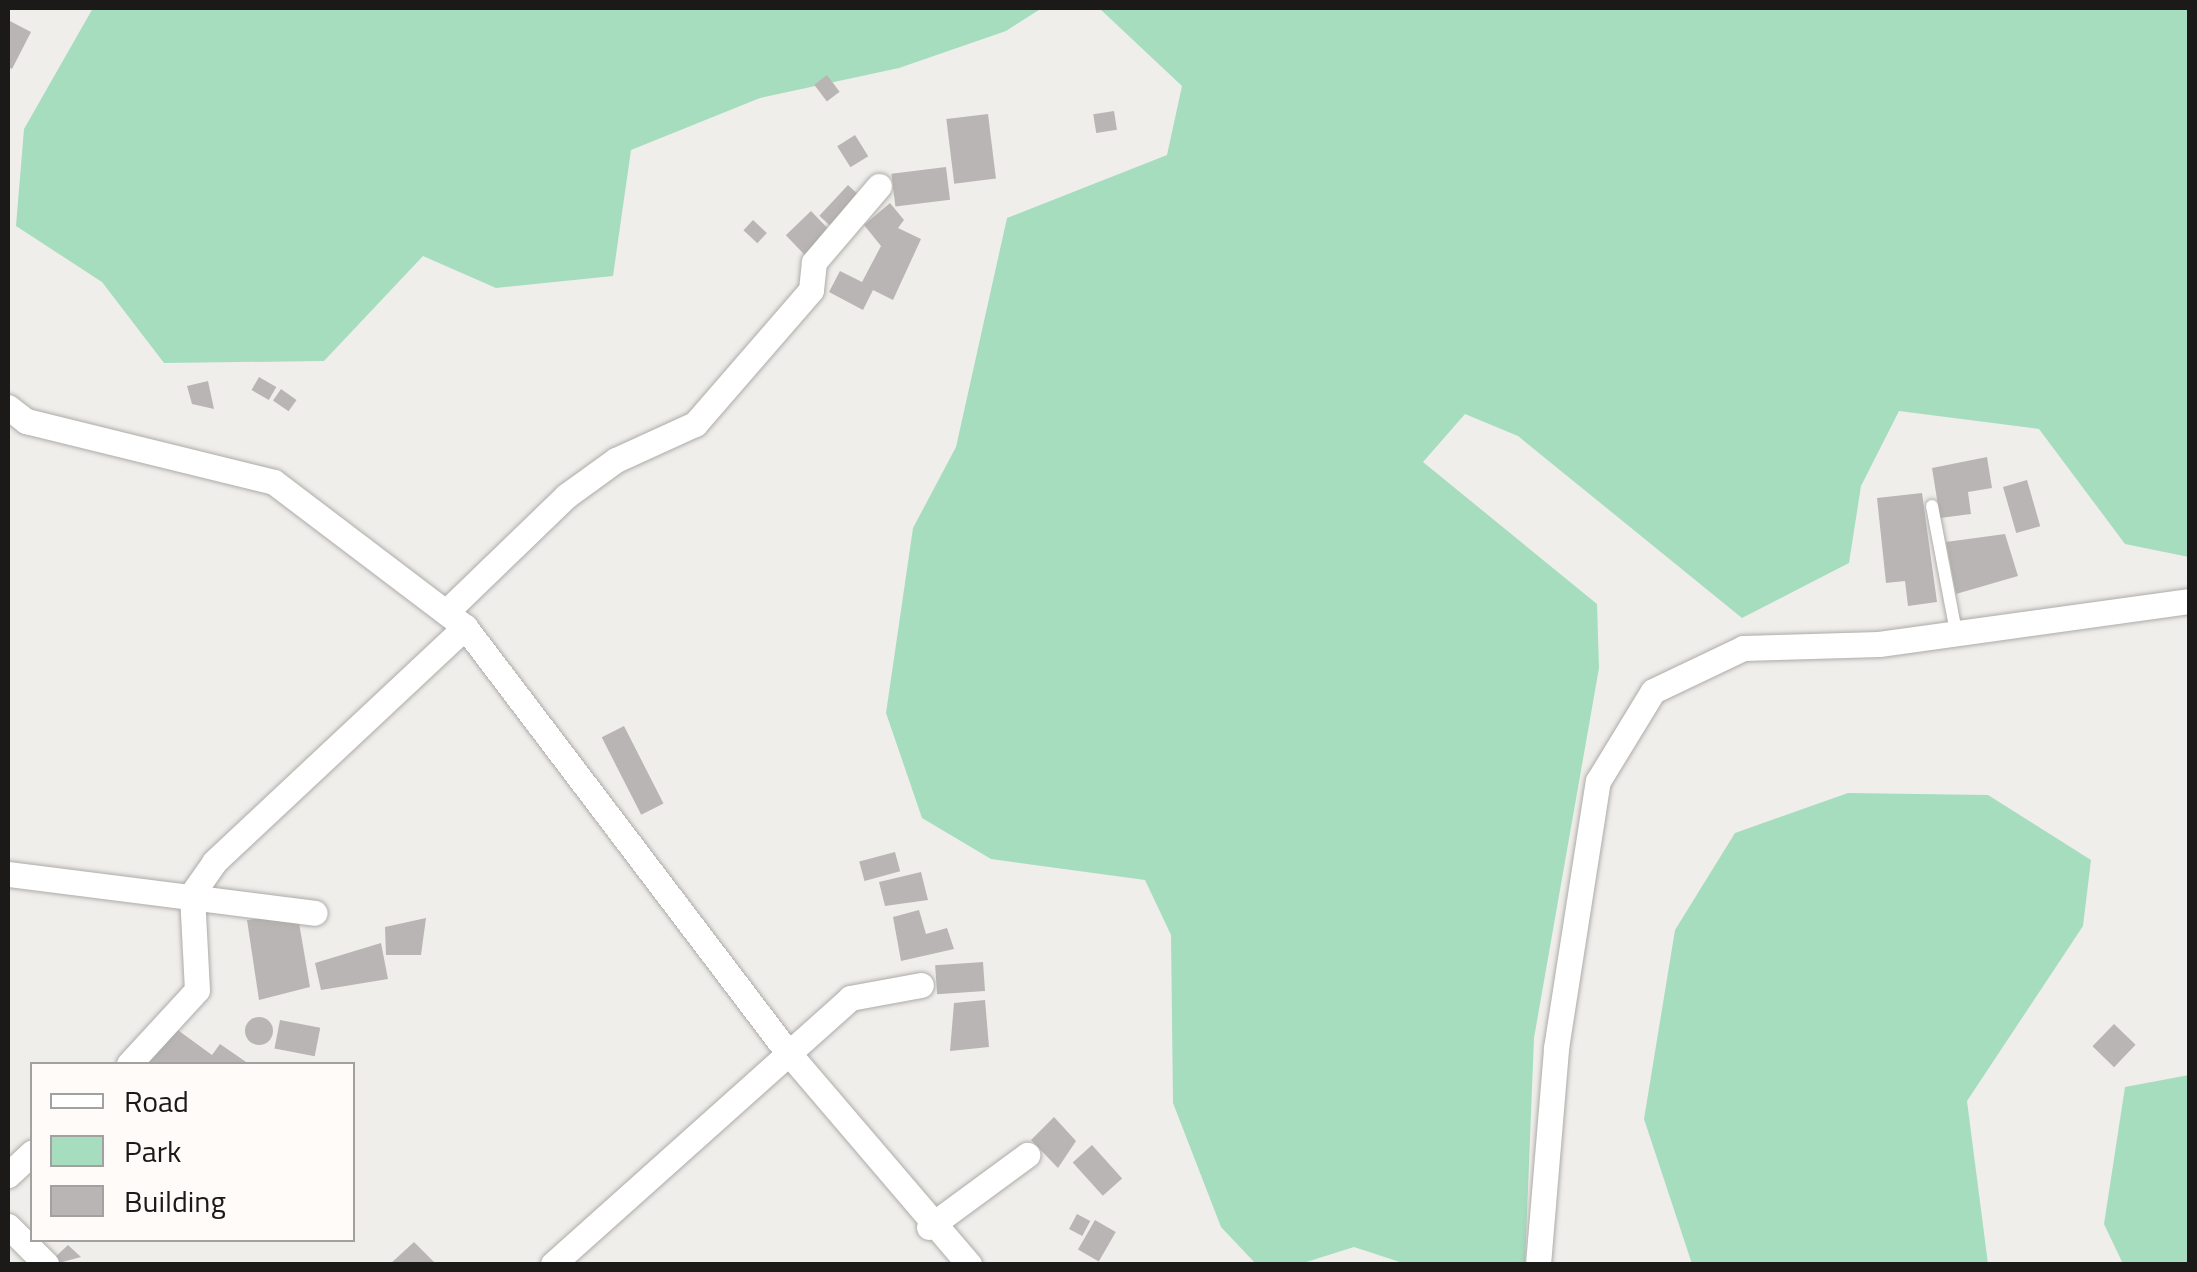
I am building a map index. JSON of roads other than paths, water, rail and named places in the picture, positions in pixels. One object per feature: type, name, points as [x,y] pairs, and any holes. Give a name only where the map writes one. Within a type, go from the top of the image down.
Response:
[{"type":"street","points":[[131,1062],[197,990],[192,894],[214,862],[456,619],[566,496],[616,460],[695,424],[811,290],[814,262],[879,186]]},
{"type":"street","points":[[8,407],[26,421],[274,482],[456,619],[786,1050],[929,1227],[969,1264]]},
{"type":"street","points":[[1538,1264],[1556,1048],[1598,781],[1653,690],[1743,648],[1956,632],[2190,601]]},
{"type":"street","points":[[8,874],[314,912]]},
{"type":"street","points":[[553,1264],[786,1050],[850,998],[921,986]]},
{"type":"street","points":[[8,1175],[30,1154]]},
{"type":"street","points":[[929,1227],[1027,1155]]},
{"type":"street","points":[[8,1226],[46,1264]]},
{"type":"lane","points":[[1932,506],[1956,632]]}]
